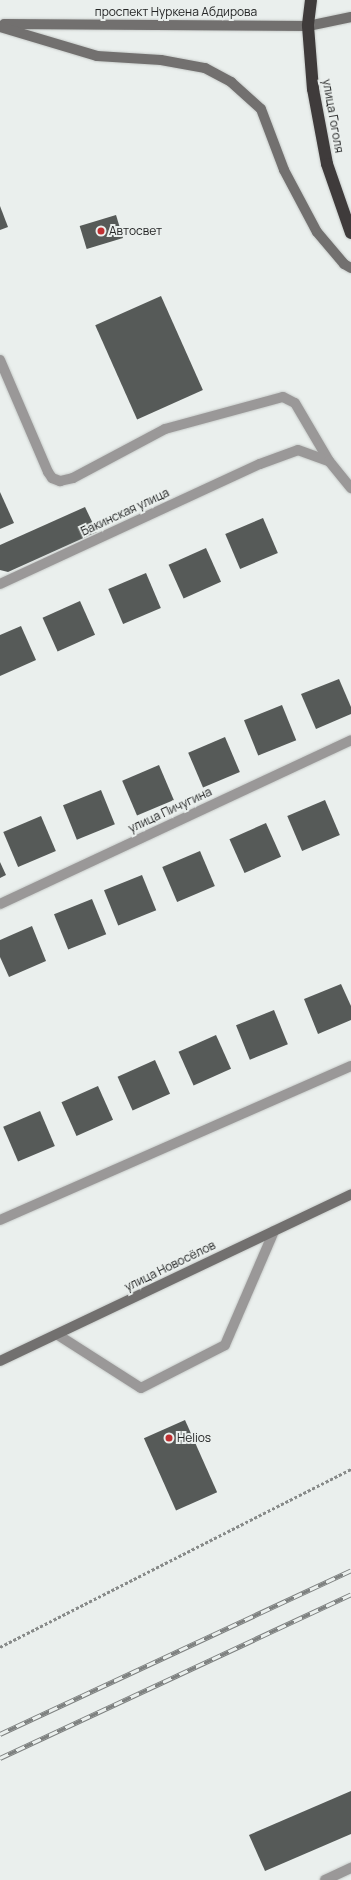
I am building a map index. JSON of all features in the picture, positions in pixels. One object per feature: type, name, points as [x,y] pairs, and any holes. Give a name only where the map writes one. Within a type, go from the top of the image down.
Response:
[{"type":"highway","name":"улица Гоголя","points":[[312,0],[308,26],[313,89],[327,164],[351,233]]},
{"type":"main road","name":"проспект Нуркена Абдирова","points":[[0,26],[308,26],[351,17]]},
{"type":"main road","points":[[0,26],[97,56],[161,60],[204,68],[231,82],[262,109],[284,170],[318,232],[344,264],[351,268]]},
{"type":"main road","name":"улица Новосёлов","points":[[0,1361],[58,1335],[351,1194]]},
{"type":"street","points":[[0,360],[48,472],[52,478],[60,481],[73,478],[165,428],[283,397],[295,403],[329,461],[351,488]]},
{"type":"street","name":"Бакинская улица","points":[[0,584],[260,464],[298,450],[329,461]]},
{"type":"street","name":"улица Пичугина","points":[[0,904],[351,740]]},
{"type":"street","points":[[0,1220],[351,1066]]},
{"type":"street","points":[[58,1335],[141,1388],[226,1345],[274,1231]]},
{"type":"street","points":[[325,1880],[351,1868]]},
{"type":"path","points":[[0,1647],[351,1469]]},
{"type":"building","points":[[0,206],[8,227],[0,230]]},
{"type":"building","name":"Автосвет","points":[[116,215],[123,238],[87,249],[80,226]]},
{"type":"building","points":[[161,296],[203,390],[137,419],[95,325]]},
{"type":"building","points":[[0,492],[14,523],[0,529]]},
{"type":"building","points":[[85,507],[97,532],[8,572],[0,570],[0,545]]},
{"type":"building","points":[[263,518],[278,553],[240,569],[225,534]]},
{"type":"building","points":[[206,548],[221,582],[184,598],[169,565]]},
{"type":"building","points":[[146,573],[161,608],[123,624],[108,589]]},
{"type":"building","points":[[80,601],[95,635],[58,651],[43,618]]},
{"type":"building","points":[[21,626],[36,660],[0,676],[0,635]]},
{"type":"building","points":[[339,679],[351,707],[351,714],[316,729],[301,694]]},
{"type":"building","points":[[282,705],[296,740],[258,756],[244,720]]},
{"type":"building","points":[[225,737],[240,772],[203,788],[188,753]]},
{"type":"building","points":[[159,765],[174,800],[137,816],[122,781]]},
{"type":"building","points":[[101,790],[115,824],[77,840],[63,805]]},
{"type":"building","points":[[325,800],[340,835],[302,851],[287,816]]},
{"type":"building","points":[[41,816],[56,851],[18,867],[3,832]]},
{"type":"building","points":[[266,823],[281,857],[245,873],[229,839]]},
{"type":"building","points":[[200,851],[215,886],[177,902],[162,867]]},
{"type":"building","points":[[0,862],[6,875],[0,878]]},
{"type":"building","points":[[142,875],[156,910],[118,926],[104,890]]},
{"type":"building","points":[[92,899],[106,934],[68,950],[54,914]]},
{"type":"building","points":[[32,926],[46,961],[9,977],[0,957],[0,940]]},
{"type":"building","points":[[341,984],[351,1006],[351,1020],[318,1034],[304,999]]},
{"type":"building","points":[[274,1010],[288,1044],[250,1060],[236,1025]]},
{"type":"building","points":[[216,1035],[231,1069],[194,1085],[179,1052]]},
{"type":"building","points":[[155,1060],[170,1094],[133,1110],[118,1077]]},
{"type":"building","points":[[98,1086],[113,1120],[77,1136],[61,1102]]},
{"type":"building","points":[[40,1111],[55,1146],[18,1162],[3,1127]]},
{"type":"building","points":[[185,1420],[217,1492],[176,1510],[144,1438]]},
{"type":"building","points":[[351,1791],[351,1834],[265,1871],[249,1835]]},
{"type":"railway","points":[[0,1734],[351,1570]]},
{"type":"railway","points":[[0,1758],[351,1594]]},
{"type":"place","name":"Автосвет","points":[[101,231]]},
{"type":"place","name":"Helios","points":[[169,1438]]}]
